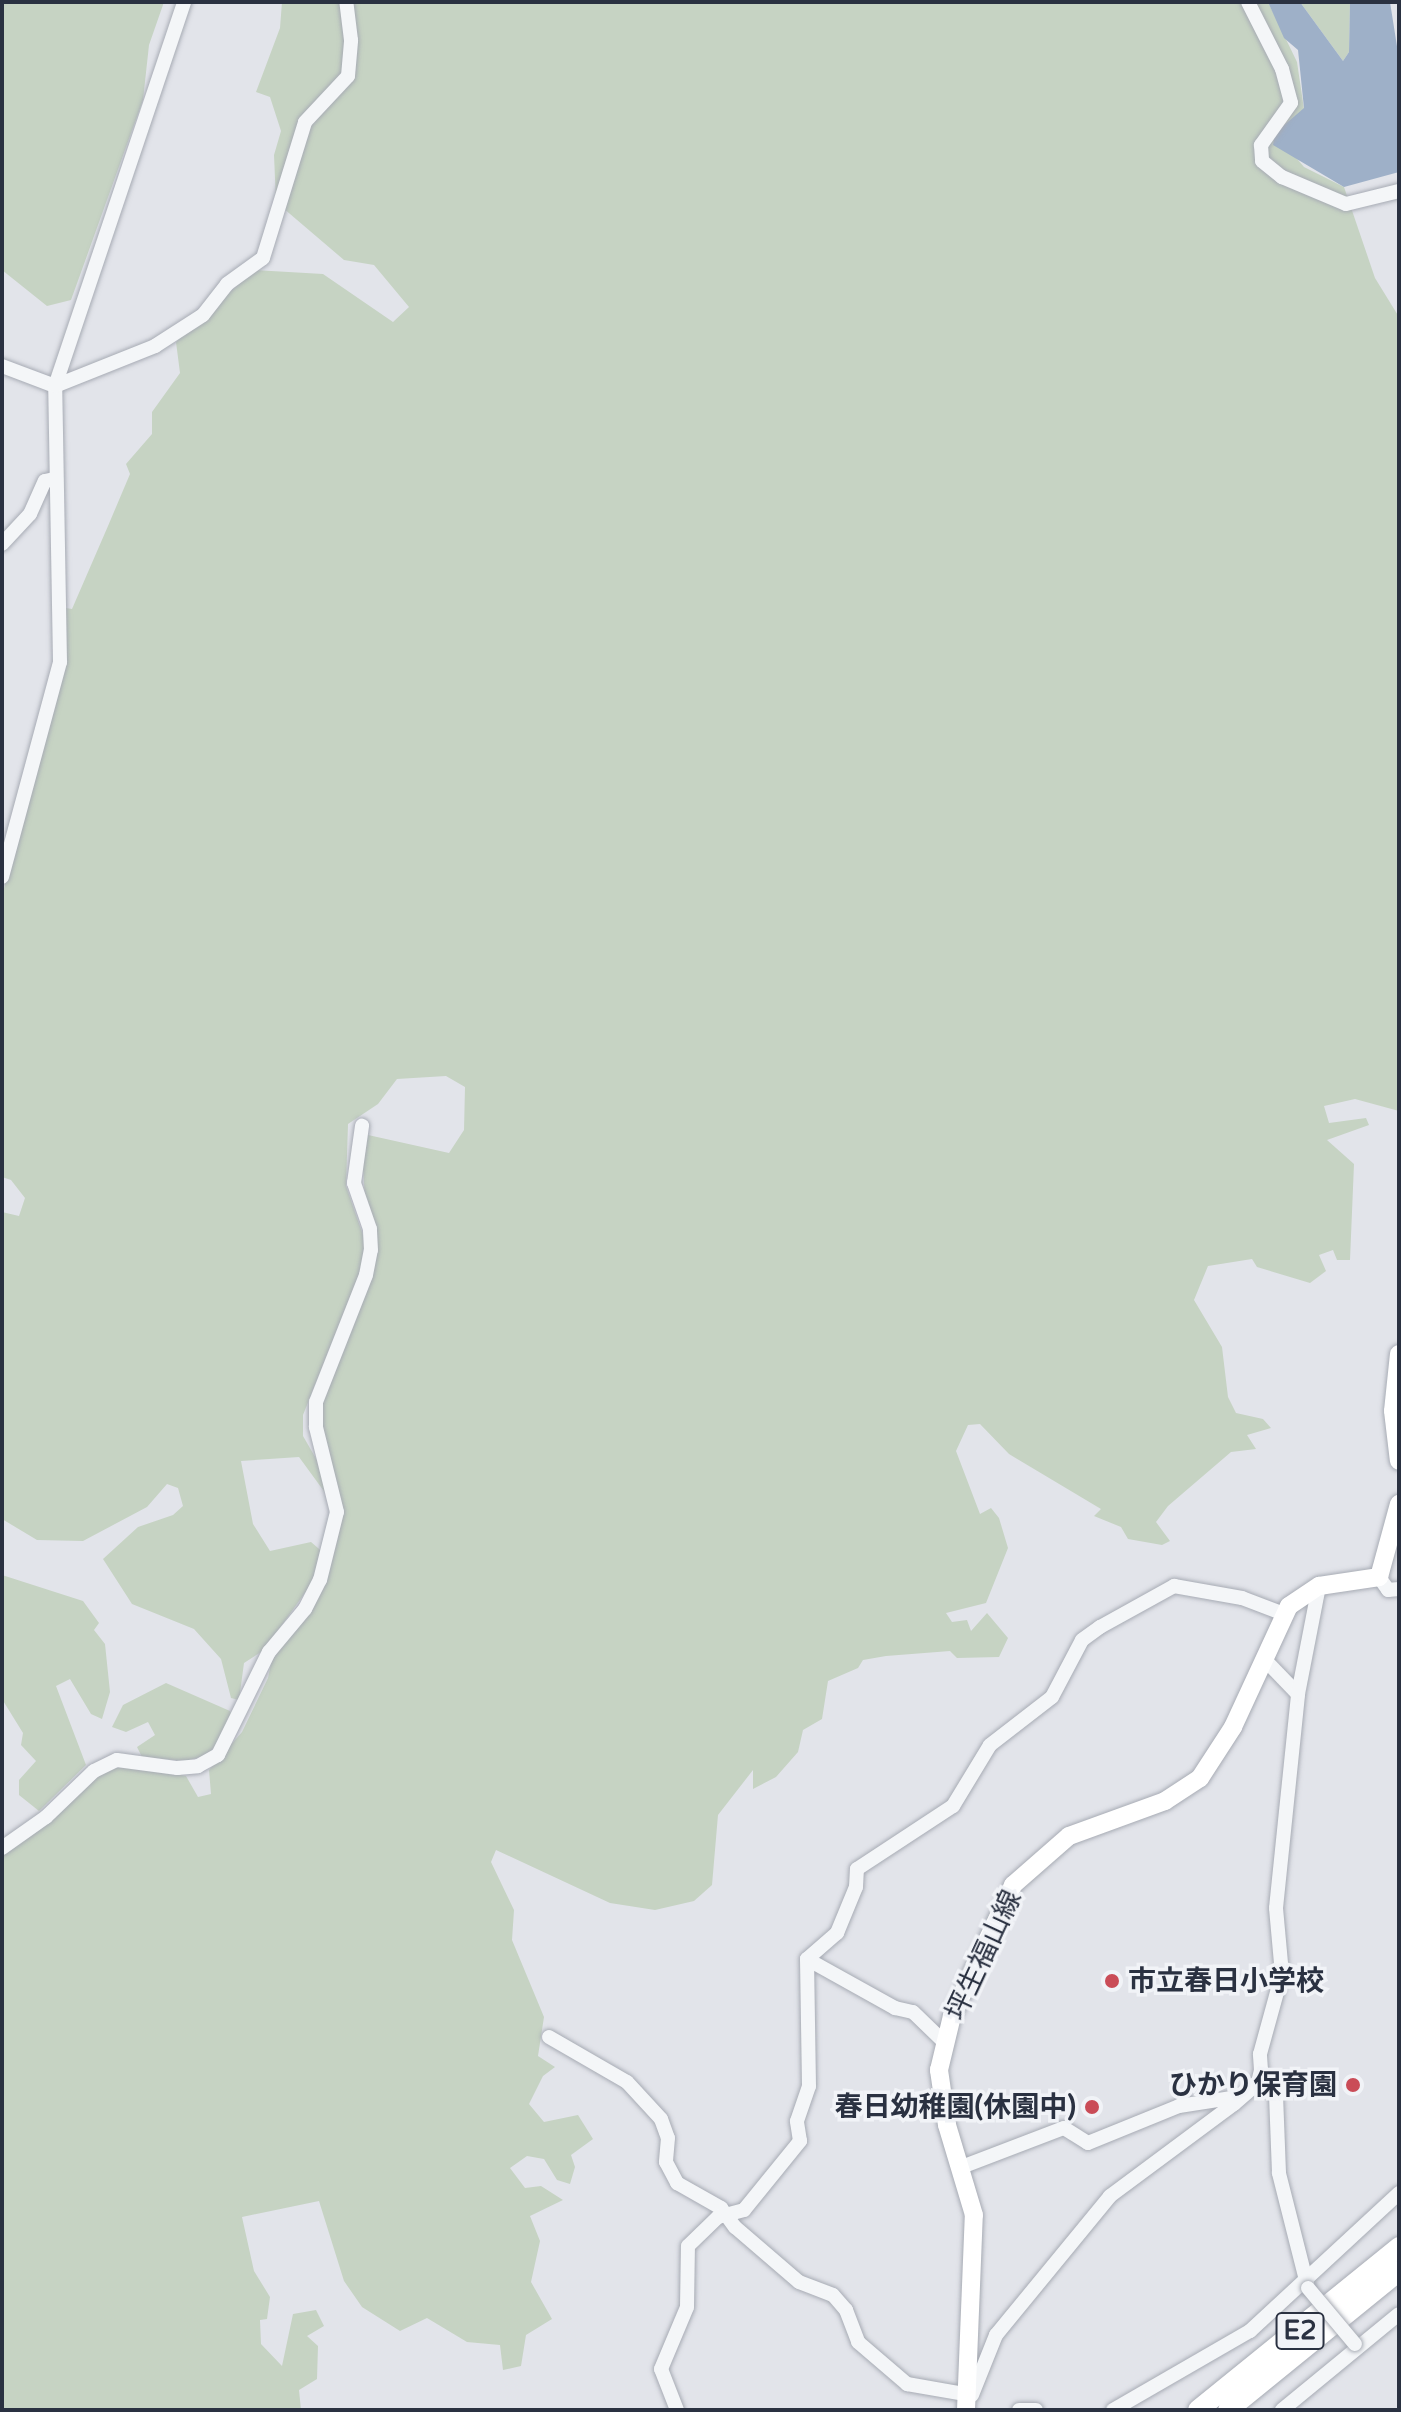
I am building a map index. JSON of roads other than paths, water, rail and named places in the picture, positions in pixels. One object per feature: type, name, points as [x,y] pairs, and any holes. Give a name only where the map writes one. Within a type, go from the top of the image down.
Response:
[{"type":"highway","name":"E2","points":[[1198,2410],[1399,2247]]},
{"type":"highway","name":"E2","points":[[1228,2410],[1399,2271]]},
{"type":"main road","points":[[1399,1354],[1398,1392],[1393,1411],[1399,1461]]},
{"type":"main road","points":[[1379,1577],[1399,1504]]},
{"type":"main road","name":"坪生福山線","points":[[966,2405],[976,2236],[942,2095],[939,2070],[945,2043],[1013,1885],[1069,1836],[1165,1801],[1200,1778],[1233,1727],[1284,1614],[1296,1598],[1319,1586],[1379,1577]]},
{"type":"street","points":[[2,877],[60,662],[54,479],[55,386],[184,2]]},
{"type":"street","points":[[2,366],[55,386],[155,346],[190,325],[227,284],[263,258],[305,122],[348,76],[351,40],[346,2]]},
{"type":"street","points":[[1248,2],[1282,69],[1291,103],[1261,145],[1262,161],[1282,177],[1346,204],[1399,191]]},
{"type":"street","points":[[2,544],[30,514],[45,481],[54,479]]},
{"type":"street","points":[[2,1848],[46,1817],[94,1771],[117,1760],[177,1768],[198,1766],[218,1755],[269,1652],[294,1625],[320,1580],[337,1512],[316,1427],[316,1402],[366,1275],[371,1250],[370,1229],[354,1183],[362,1126]]},
{"type":"street","points":[[1379,1577],[1388,1590],[1399,1589]]},
{"type":"street","points":[[677,2410],[661,2369],[687,2307],[688,2246],[718,2217],[729,2218],[744,2210],[800,2141],[797,2121],[809,2086],[807,1959],[837,1933],[856,1887],[857,1869],[953,1806],[990,1745],[1052,1697],[1082,1640],[1174,1586],[1242,1598],[1284,1614]]},
{"type":"street","points":[[549,2037],[627,2082],[661,2119],[668,2138],[666,2162],[677,2183],[708,2198],[799,2282],[840,2301],[858,2342],[907,2384],[966,2405],[996,2335],[1110,2196],[1258,2083],[1282,1974],[1274,1931],[1298,1694],[1319,1586]]},
{"type":"street","points":[[1265,1660],[1298,1694]]},
{"type":"street","points":[[807,1959],[841,1973],[895,2008],[913,2012],[945,2043]]},
{"type":"street","points":[[1261,2070],[1276,2096],[1279,2173],[1308,2285],[1357,2346]]},
{"type":"street","points":[[959,2168],[1064,2128],[1088,2143],[1179,2106],[1238,2097]]},
{"type":"street","points":[[1113,2410],[1219,2353],[1308,2285],[1399,2193]]},
{"type":"street","points":[[1282,2410],[1399,2314]]},
{"type":"street","points":[[1019,2410],[1036,2410]]},
{"type":"water","points":[[1268,2],[1300,2],[1343,61],[1349,52],[1350,2],[1390,2],[1399,59],[1399,172],[1344,187],[1273,145],[1275,133],[1304,108],[1298,50],[1284,38]]},
{"type":"place","name":"市立春日小学校","points":[[1112,1981]]},
{"type":"place","name":"ひかり保育園","points":[[1353,2085]]},
{"type":"place","name":"春日幼稚園(休園中)","points":[[1092,2107]]}]
